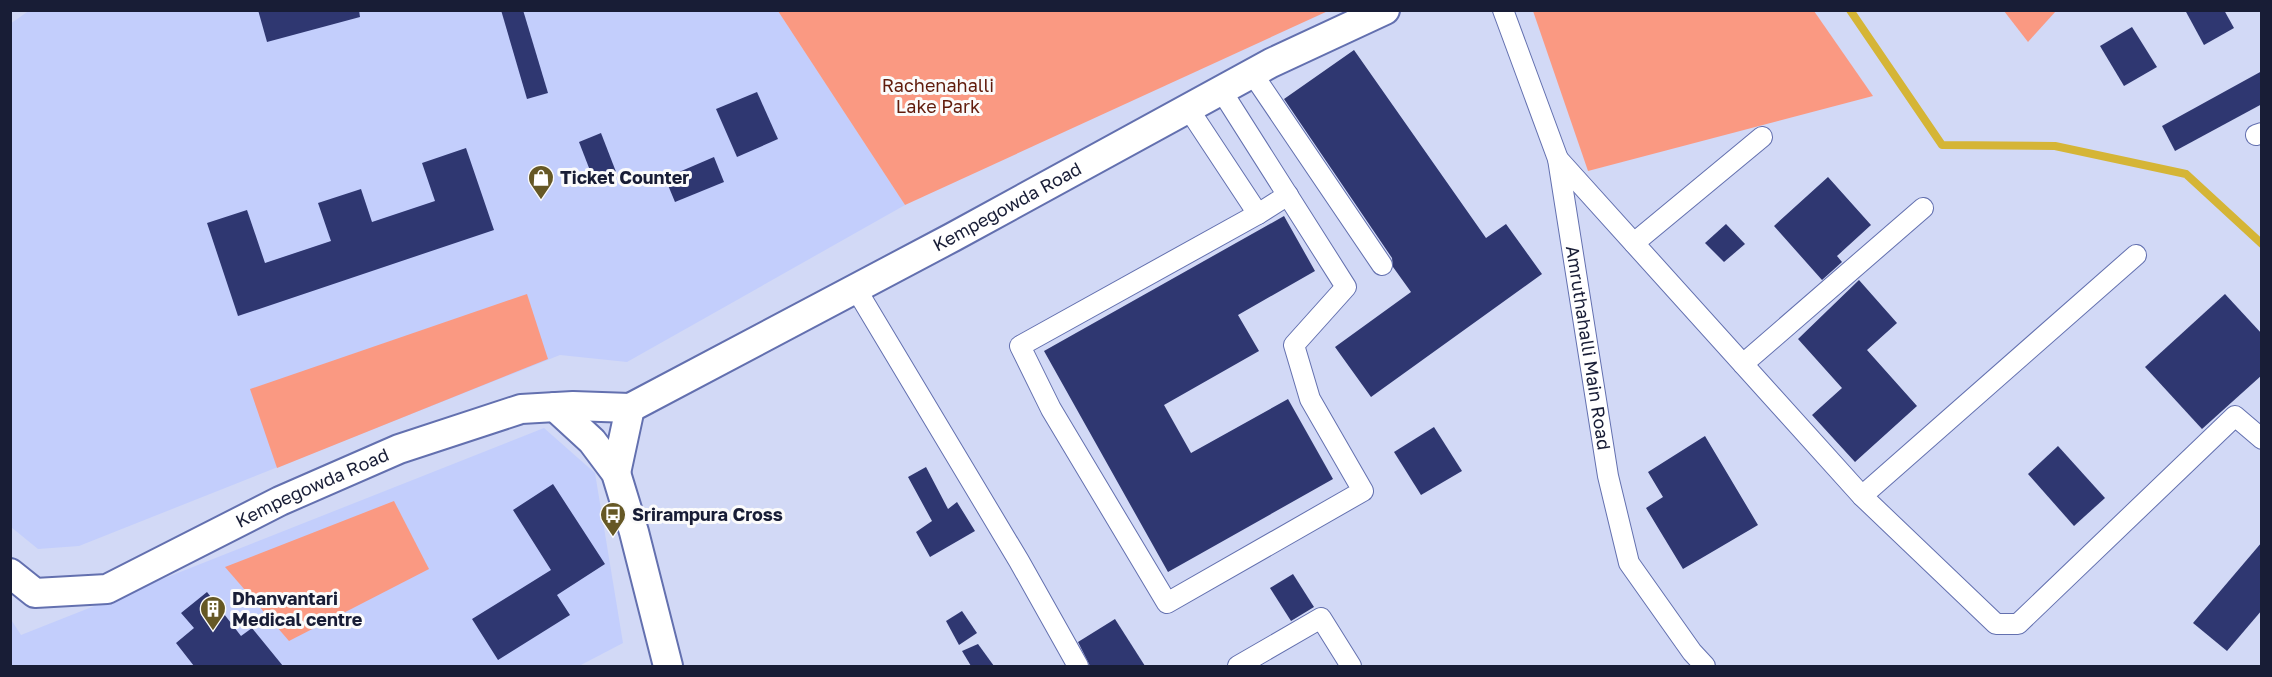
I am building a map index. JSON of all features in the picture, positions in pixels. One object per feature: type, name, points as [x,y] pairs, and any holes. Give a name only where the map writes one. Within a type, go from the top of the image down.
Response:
[{"type":"street","name":"Kempegowda Road","points":[[10,573],[35,592],[107,589],[280,501],[399,449],[521,409],[630,408],[856,289],[1252,73],[1385,10]]},
{"type":"street","name":"Amruthahalli Main Road","points":[[1503,10],[1558,159],[1608,476],[1629,562],[1692,652],[1705,666]]},
{"type":"street","points":[[1252,73],[1382,265]]},
{"type":"street","points":[[1221,90],[1288,195],[1346,287],[1294,345],[1310,399],[1364,491],[1167,603],[1051,409],[1020,346],[1258,214],[1288,195]]},
{"type":"street","points":[[1188,108],[1258,214]]},
{"type":"street","points":[[1635,243],[1762,137]]},
{"type":"street","points":[[1558,159],[1862,496],[1996,624],[2018,624],[2235,416],[2262,439]]},
{"type":"street","points":[[1743,364],[1923,208]]},
{"type":"street","points":[[1862,496],[2136,255]]},
{"type":"street","points":[[856,289],[1019,561],[1078,666]]},
{"type":"street","points":[[555,407],[592,441],[616,473],[634,532],[668,666]]},
{"type":"street","points":[[616,473],[630,408]]},
{"type":"street","points":[[1238,666],[1321,618],[1351,666]]},
{"type":"shaded area","points":[[30,10],[778,11],[905,205],[627,362],[560,355],[79,546],[38,549],[11,527],[10,24]]},
{"type":"shaded area","points":[[544,428],[595,473],[623,643],[579,666],[11,666],[10,618],[21,635]]},
{"type":"green space","name":"Rachenahalli Lake Park","points":[[778,11],[1328,11],[905,205]]},
{"type":"green space","points":[[1533,11],[1814,11],[1873,96],[1588,171]]},
{"type":"green space","points":[[2004,11],[2056,11],[2028,42]]},
{"type":"green space","points":[[527,294],[548,359],[277,468],[250,389]]},
{"type":"green space","points":[[394,501],[429,569],[289,641],[225,567]]},
{"type":"building","points":[[258,10],[359,10],[360,17],[267,42]]},
{"type":"building","points":[[501,10],[523,10],[548,93],[527,99]]},
{"type":"building","points":[[2185,10],[2224,10],[2234,28],[2204,45]]},
{"type":"building","points":[[2132,27],[2157,67],[2124,86],[2100,46]]},
{"type":"building","points":[[1354,50],[1486,238],[1506,224],[1542,274],[1371,397],[1335,347],[1411,292],[1393,267],[1392,258],[1284,99]]},
{"type":"building","points":[[2262,71],[2262,104],[2175,151],[2162,126]]},
{"type":"building","points":[[757,92],[778,139],[737,157],[716,109]]},
{"type":"building","points":[[601,133],[618,177],[596,186],[579,142]]},
{"type":"building","points":[[466,148],[494,230],[238,316],[207,223],[247,210],[265,263],[331,241],[318,203],[361,189],[372,222],[435,201],[422,163]]},
{"type":"building","points":[[714,157],[724,182],[675,202],[665,178]]},
{"type":"building","points":[[1828,177],[1871,225],[1837,256],[1842,262],[1822,280],[1774,226]]},
{"type":"building","points":[[1284,216],[1315,271],[1238,315],[1259,351],[1164,405],[1191,453],[1288,399],[1333,479],[1168,572],[1044,351]]},
{"type":"building","points":[[1726,224],[1745,244],[1724,262],[1705,243]]},
{"type":"building","points":[[1859,280],[1897,323],[1867,350],[1917,406],[1855,462],[1812,415],[1842,388],[1798,339]]},
{"type":"building","points":[[2225,294],[2262,334],[2262,375],[2202,429],[2145,367]]},
{"type":"building","points":[[1434,427],[1462,471],[1421,495],[1394,452]]},
{"type":"building","points":[[1705,436],[1758,525],[1683,569],[1646,508],[1663,497],[1648,472]]},
{"type":"building","points":[[2058,446],[2105,498],[2074,526],[2028,474]]},
{"type":"building","points":[[926,467],[948,509],[957,502],[975,531],[930,557],[916,532],[932,521],[908,477]]},
{"type":"building","points":[[553,484],[605,564],[557,595],[570,615],[498,660],[472,619],[551,570],[513,510]]},
{"type":"building","points":[[2262,542],[2262,610],[2227,651],[2193,623]]},
{"type":"building","points":[[1293,574],[1314,607],[1291,621],[1270,588]]},
{"type":"building","name":"Dhanvantari Medical centre","points":[[207,592],[241,636],[252,628],[283,666],[194,666],[176,643],[194,628],[181,613]]},
{"type":"building","points":[[962,611],[977,633],[959,645],[946,621]]},
{"type":"building","points":[[1115,619],[1145,666],[1090,666],[1078,642]]},
{"type":"building","points":[[978,644],[994,666],[971,666],[962,651]]},
{"type":"waterway","points":[[1850,10],[1942,145],[2055,146],[2186,174],[2262,244]]},
{"type":"place","name":"Ticket Counter","points":[[541,201]]},
{"type":"place","name":"Srirampura Cross","points":[[613,538]]},
{"type":"place","name":"Dhanvantari Medical centre","points":[[213,632]]}]
